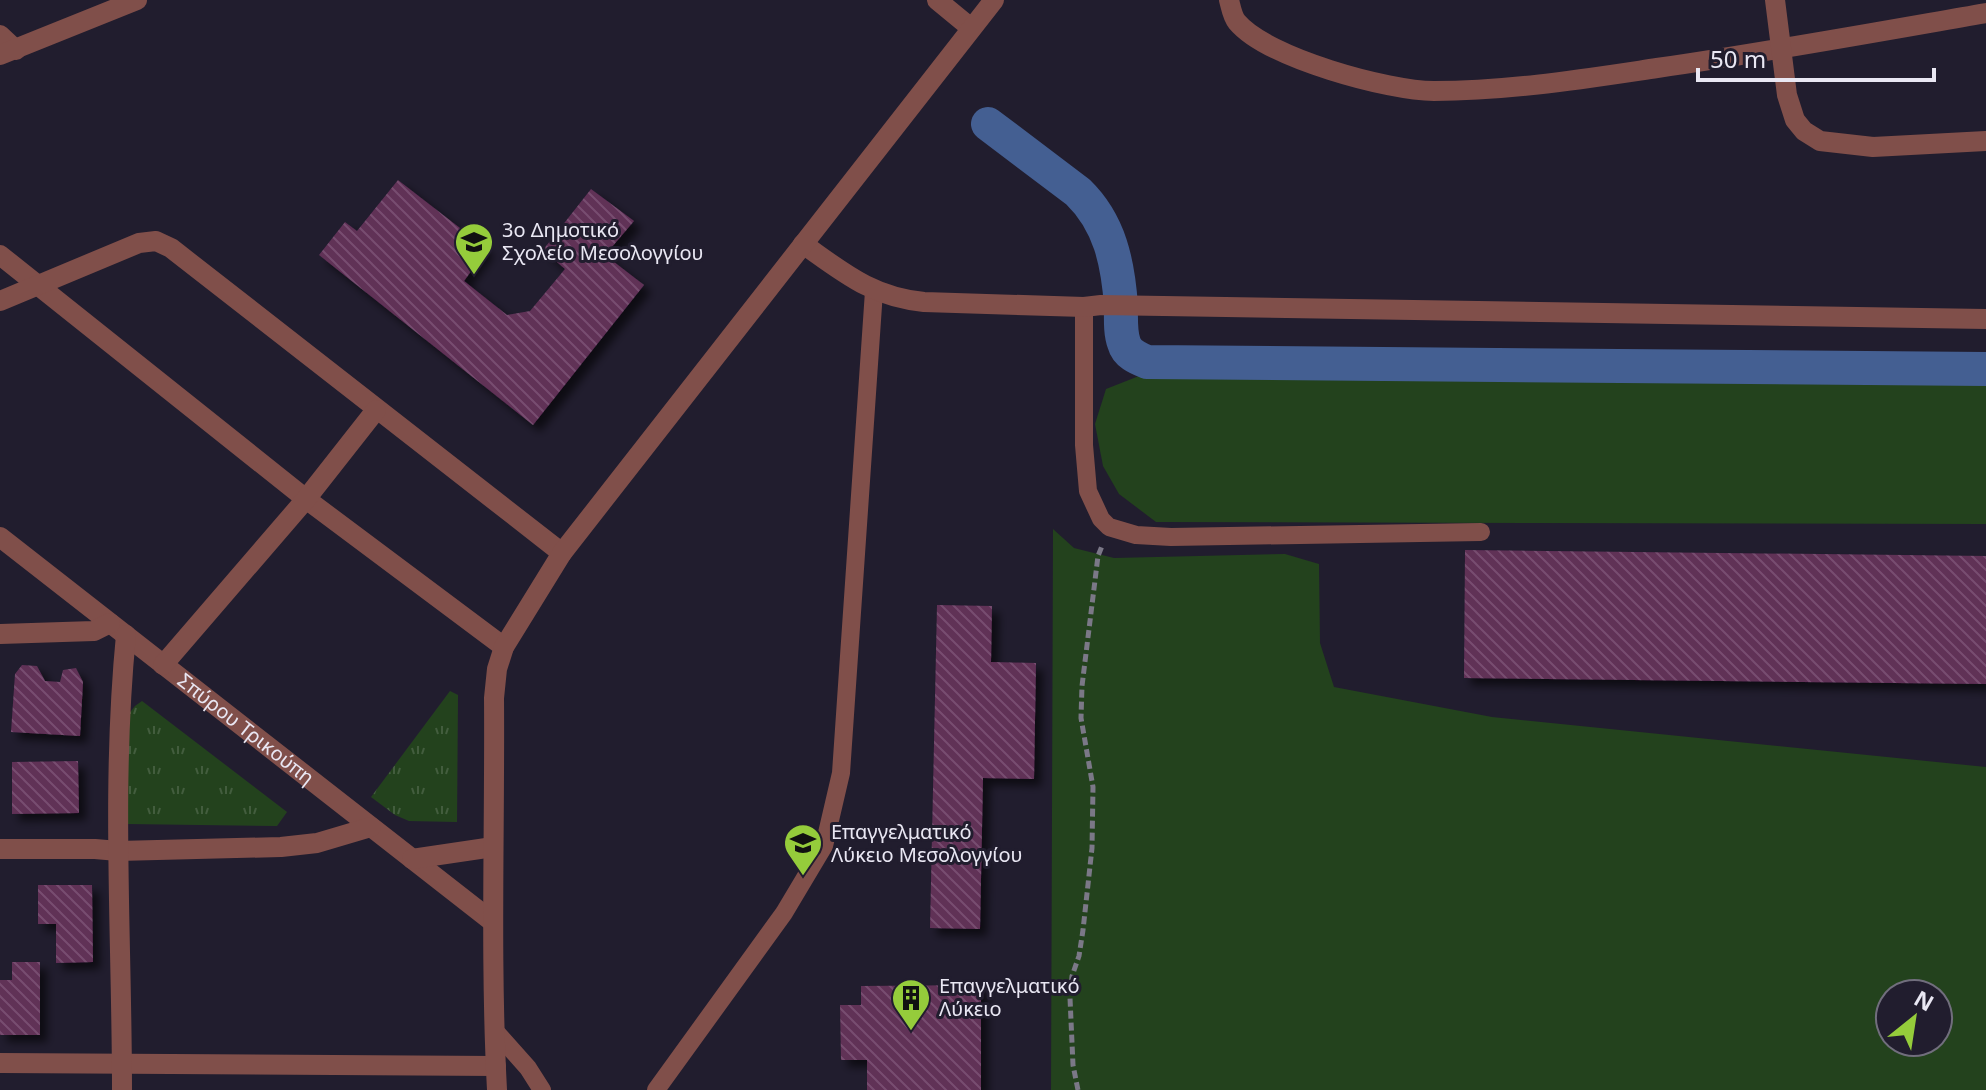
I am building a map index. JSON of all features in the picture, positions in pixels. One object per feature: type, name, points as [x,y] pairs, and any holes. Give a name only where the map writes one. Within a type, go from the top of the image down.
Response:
[{"type":"street","points":[[0,35],[8,53],[137,0]]},
{"type":"street","points":[[937,0],[971,28]]},
{"type":"street","points":[[497,1090],[493,922],[494,698],[497,669],[504,647],[562,553],[994,0]]},
{"type":"street","points":[[1229,0],[1237,22],[1249,33],[1283,51],[1363,81],[1431,91],[1550,84],[1782,49],[1986,13]]},
{"type":"street","points":[[1775,0],[1787,95],[1795,120],[1804,131],[1820,141],[1873,147],[1986,141]]},
{"type":"street","points":[[1,301],[139,243],[156,241],[171,248],[562,553]]},
{"type":"street","points":[[803,244],[874,291],[924,302],[1986,319]]},
{"type":"street","points":[[0,255],[306,499],[504,647]]},
{"type":"street","points":[[163,665],[306,499],[376,410]]},
{"type":"street","name":"Σπύρου Τρικούπη","points":[[0,537],[493,922]]},
{"type":"street","points":[[0,634],[118,629],[117,814],[122,1090]]},
{"type":"street","points":[[0,849],[118,851],[281,847],[317,843],[371,827]]},
{"type":"street","points":[[412,859],[493,847]]},
{"type":"street","points":[[0,1063],[496,1066]]},
{"type":"lane","points":[[656,1090],[784,913],[824,846],[841,773],[874,291]]},
{"type":"lane","points":[[1092,306],[1084,445],[1087,483],[1094,507],[1109,527],[1136,535],[1171,537],[1481,532]]},
{"type":"lane","points":[[495,1031],[528,1068],[542,1090]]},
{"type":"path","points":[[1078,1090],[1073,1065],[1070,998],[1083,930],[1093,815],[1093,787],[1081,718],[1082,686],[1098,556],[1109,527]]},
{"type":"green space","points":[[1139,376],[1986,383],[1986,524],[1156,522],[1119,494],[1103,466],[1095,424],[1106,389]]},
{"type":"green space","points":[[1053,529],[1074,548],[1114,558],[1285,554],[1319,564],[1320,643],[1334,687],[1492,717],[1986,767],[1986,1090],[1051,1090]]},
{"type":"green space","points":[[450,691],[458,695],[457,822],[409,821],[395,815],[371,797]]},
{"type":"green space","points":[[142,701],[287,812],[277,826],[128,824],[127,716]]},
{"type":"building","name":"3ο Δημοτικό Σχολείο Μεσολογγίου","points":[[398,180],[487,249],[464,281],[507,315],[530,311],[565,269],[543,250],[591,189],[634,221],[605,255],[644,285],[533,425],[319,255],[345,222],[357,231]]},
{"type":"building","points":[[1465,550],[1986,556],[1986,684],[1464,678]]},
{"type":"building","points":[[937,605],[992,606],[991,662],[1036,663],[1034,779],[983,778],[980,929],[930,928]]},
{"type":"building","points":[[22,665],[37,666],[45,681],[60,682],[63,670],[76,668],[83,682],[80,736],[11,732],[15,674]]},
{"type":"building","points":[[78,761],[79,813],[12,814],[12,762]]},
{"type":"building","points":[[38,885],[92,885],[93,962],[56,963],[56,924],[38,924]]},
{"type":"building","points":[[12,962],[40,962],[40,1035],[0,1035],[0,980],[12,980]]},
{"type":"building","name":"Επαγγελματικό Λύκειο","points":[[981,985],[981,1090],[867,1090],[867,1060],[841,1060],[840,1005],[861,1005],[861,986]]},
{"type":"waterway","points":[[988,124],[1078,192],[1098,217],[1115,259],[1125,347],[1147,362],[1986,369]]},
{"type":"place","name":"3ο Δημοτικό Σχολείο Μεσολογγίου","points":[[474,276]]},
{"type":"place","name":"Επαγγελματικό Λύκειο Μεσολογγίου","points":[[803,877]]},
{"type":"place","name":"Επαγγελματικό Λύκειο","points":[[911,1032]]}]
